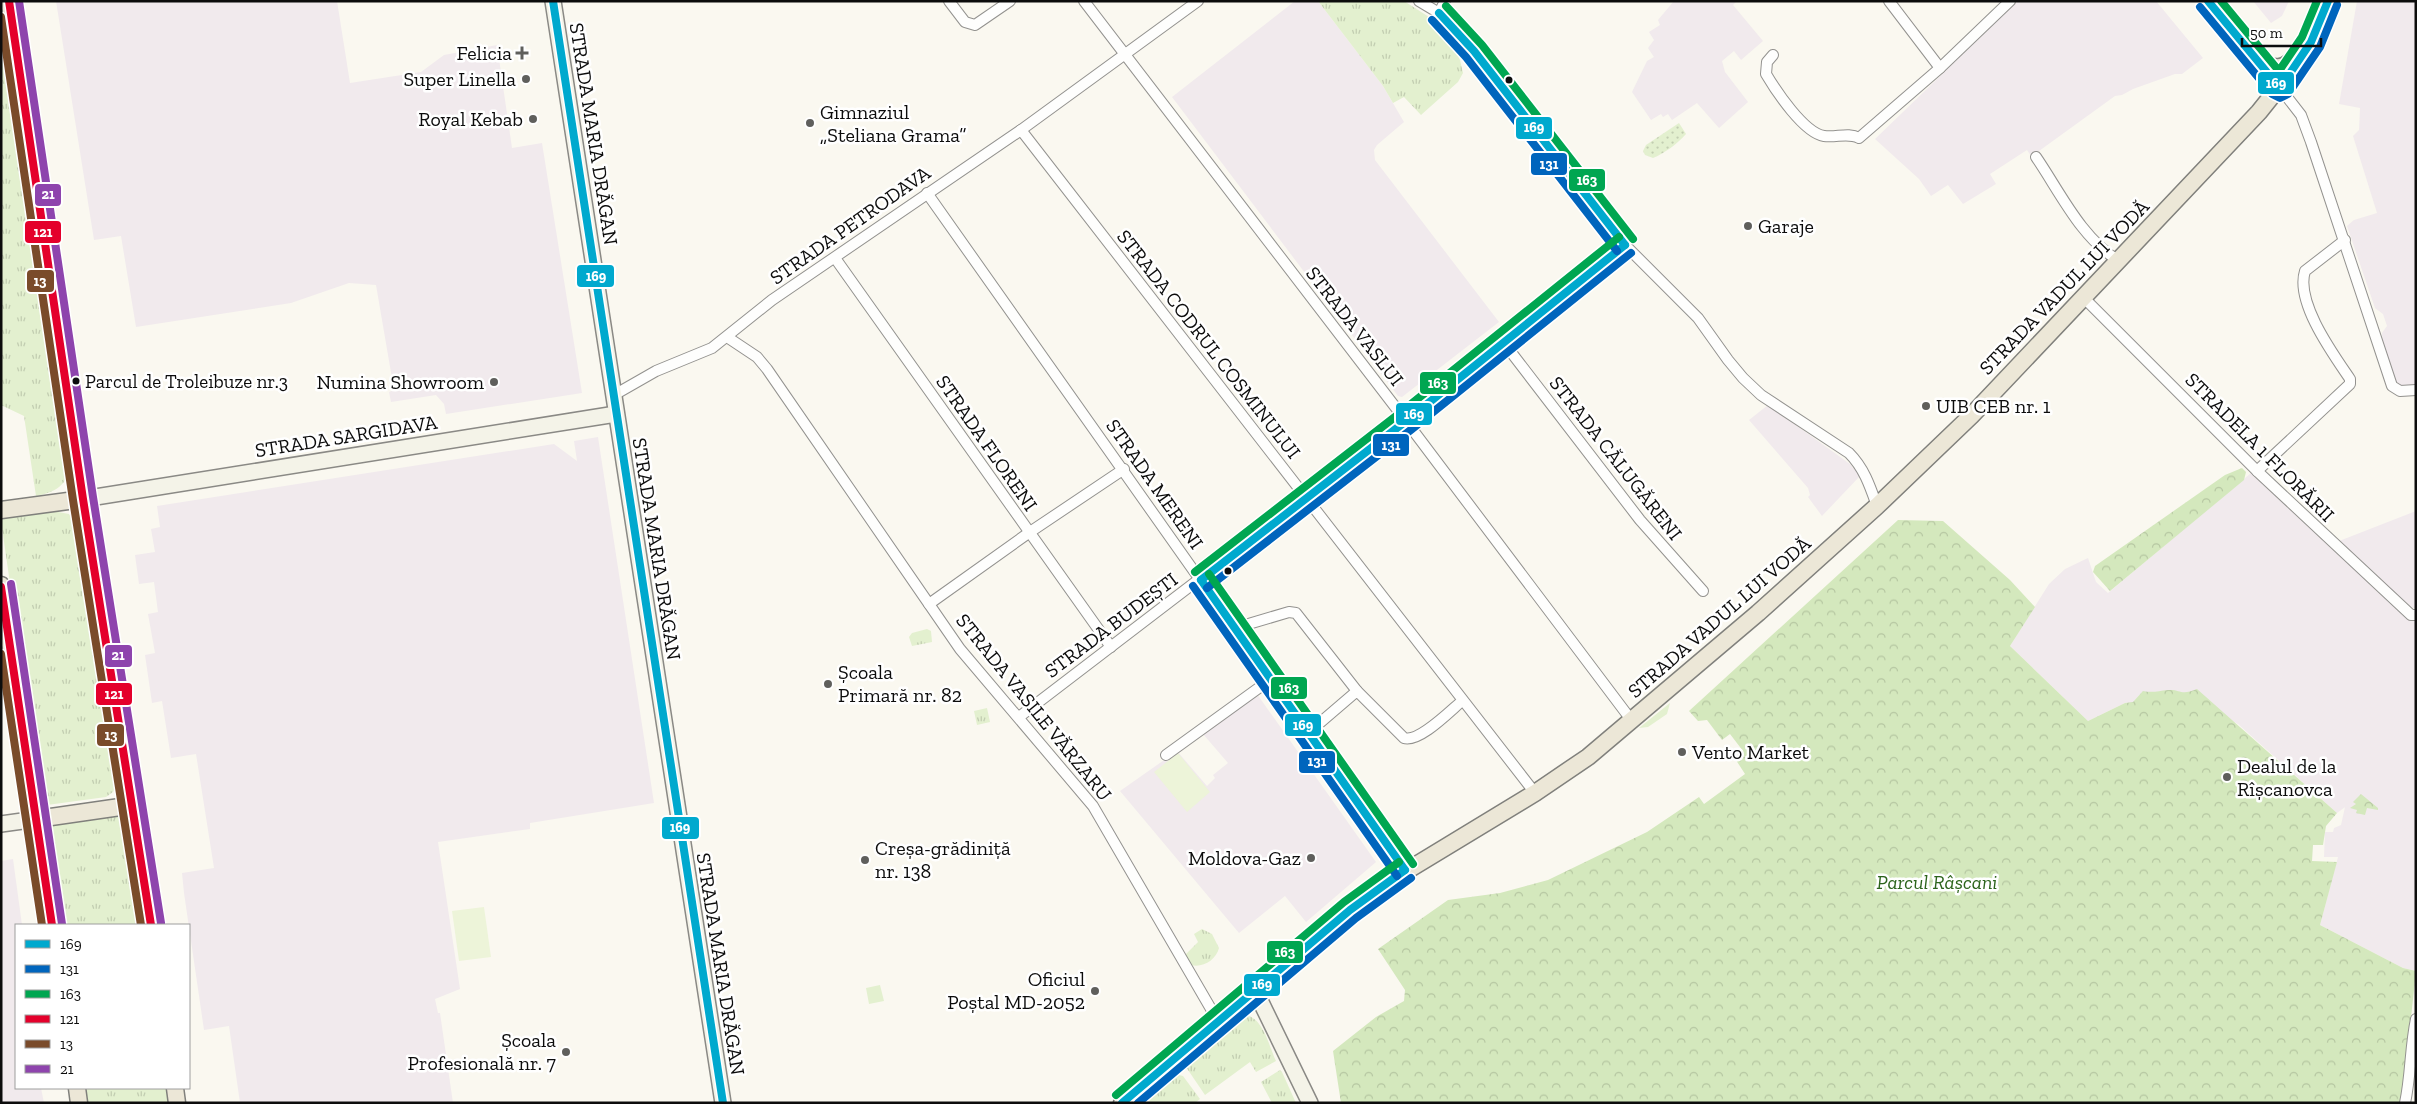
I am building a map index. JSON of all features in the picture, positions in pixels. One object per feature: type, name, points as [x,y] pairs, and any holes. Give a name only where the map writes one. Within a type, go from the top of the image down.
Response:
[{"type":"main road","points":[[9,1],[83,500],[134,805],[151,924]]},
{"type":"main road","name":"STRADA MARIA DRĂGAN","points":[[553,1],[723,1103]]},
{"type":"main road","points":[[2208,1],[2280,88]]},
{"type":"main road","points":[[2256,59],[2272,68],[2287,65],[2299,48],[2321,1]]},
{"type":"main road","name":"STRADA VADUL LUI VODĂ","points":[[1122,1103],[1375,890],[1534,793],[1588,757],[1632,721],[1877,506],[1971,416],[2280,88],[2311,42],[2328,1]]},
{"type":"main road","name":"STRADA SARGIDAVA","points":[[83,500],[616,414]]},
{"type":"main road","points":[[1,510],[83,500]]},
{"type":"main road","points":[[1,585],[52,924]]},
{"type":"main road","points":[[1,824],[134,805]]},
{"type":"main road","points":[[1254,990],[1310,1103]]},
{"type":"main road","points":[[77,1089],[80,1103]]},
{"type":"main road","points":[[175,1089],[177,1103]]},
{"type":"street","points":[[949,1],[965,22],[975,25],[1010,1]]},
{"type":"street","name":"STRADA VASLUI","points":[[1084,1],[1406,421],[1632,721]]},
{"type":"street","name":"STRADA PETRODAVA","points":[[614,395],[656,370],[712,348],[772,300],[1021,130],[1198,1]]},
{"type":"street","points":[[1419,1],[1439,13],[1474,51],[1626,246],[1698,318],[1728,360],[1761,395],[1849,453],[1864,471],[1877,506]]},
{"type":"street","points":[[1439,13],[1444,1]]},
{"type":"street","points":[[1889,1],[1940,68]]},
{"type":"street","points":[[1772,55],[1767,62],[1766,74],[1803,124],[1818,134],[1826,136],[1852,134],[1859,138],[1940,68],[2010,1]]},
{"type":"street","points":[[2280,88],[2300,115],[2345,240],[2392,386],[2400,391],[2416,390]]},
{"type":"street","name":"STRADA CODRUL COSMINULUI","points":[[1021,130],[1534,793]]},
{"type":"street","points":[[2036,157],[2086,232],[2096,244],[2119,260]]},
{"type":"street","name":"STRADA MERENI","points":[[927,193],[1124,469],[1405,870]]},
{"type":"street","points":[[2256,471],[2350,384],[2350,380],[2304,298],[2302,286],[2305,270],[2345,240]]},
{"type":"street","name":"STRADA BUDEȘTI","points":[[1019,717],[1406,421],[1626,246]]},
{"type":"street","name":"STRADA FLORENI","points":[[835,258],[1111,647]]},
{"type":"street","name":"STRADELA 1 FLORĂRII","points":[[2084,298],[2256,471],[2409,614],[2416,615]]},
{"type":"street","name":"STRADA VASILE VĂRZARU","points":[[727,337],[747,349],[767,368],[960,649],[1094,806],[1218,1021]]},
{"type":"street","name":"STRADA CĂLUGĂRENI","points":[[1504,344],[1640,520],[1703,591]]},
{"type":"street","points":[[929,604],[1030,532],[1124,469]]},
{"type":"street","points":[[1235,628],[1289,612],[1296,613],[1357,691],[1404,738],[1409,739],[1419,736],[1462,701]]},
{"type":"street","points":[[1166,755],[1270,679]]},
{"type":"street","points":[[1308,732],[1357,691]]},
{"type":"street","points":[[2405,1103],[2411,1074],[2412,1036],[2416,1019]]},
{"type":"shaded area","points":[[56,1],[337,1],[350,83],[421,72],[444,55],[497,45],[512,148],[542,143],[582,393],[446,414],[444,404],[436,395],[391,402],[389,392],[394,390],[376,285],[349,283],[291,303],[136,327],[121,236],[94,240]]},
{"type":"shaded area","points":[[1295,1],[1318,1],[1383,86],[1404,122],[1377,145],[1374,150],[1375,160],[1499,322],[1402,397],[1398,396],[1172,97]]},
{"type":"shaded area","points":[[1674,1],[1737,1],[1733,5],[1763,41],[1741,60],[1734,51],[1722,61],[1725,72],[1748,102],[1719,128],[1697,103],[1672,120],[1668,114],[1663,117],[1661,114],[1651,120],[1632,92],[1647,61],[1654,57],[1648,48],[1654,40],[1649,32],[1660,25],[1658,20]]},
{"type":"shaded area","points":[[2018,1],[2156,1],[2203,58],[2182,74],[2175,74],[2115,96],[2031,156],[2027,150],[1990,174],[1996,184],[1963,204],[1948,185],[1931,196],[1919,179],[1875,139]]},
{"type":"shaded area","points":[[2253,1],[2289,1],[2282,16],[2271,23]]},
{"type":"shaded area","points":[[2357,1],[2416,1],[2416,386],[2412,387],[2396,384],[2383,347],[2382,333],[2387,326],[2383,314],[2375,308],[2347,226],[2354,220],[2377,213],[2353,136],[2359,130],[2360,108],[2339,104]]},
{"type":"shaded area","points":[[1768,405],[1850,464],[1860,476],[1822,516],[1808,497],[1810,495],[1808,488],[1749,420]]},
{"type":"shaded area","points":[[598,437],[654,803],[530,823],[530,829],[438,842],[460,989],[435,999],[438,1013],[440,1013],[453,1103],[240,1103],[229,1026],[204,1030],[184,893],[182,873],[214,868],[196,754],[171,758],[162,701],[152,703],[145,655],[155,653],[148,614],[158,612],[154,582],[139,584],[135,555],[155,552],[151,529],[160,527],[157,506],[554,444],[577,461],[574,441]]},
{"type":"shaded area","points":[[2251,473],[2407,619],[2416,619],[2416,971],[2403,968],[2320,925],[2338,857],[2324,857],[2325,832],[2333,832],[2334,828],[2341,825],[2345,807],[2337,813],[2238,724],[2185,694],[2169,690],[2155,694],[2143,692],[2133,702],[2125,703],[2088,721],[2010,646],[2049,584],[2065,569],[2088,558],[2096,582],[2108,593]]},
{"type":"shaded area","points":[[2416,511],[2416,608],[2413,608],[2334,543]]},
{"type":"shaded area","points":[[1257,694],[1376,862],[1306,922],[1285,896],[1239,933],[1120,791],[1177,751],[1207,786],[1215,778],[1213,775],[1228,763],[1203,734]]},
{"type":"shaded area","points":[[13,859],[22,924],[15,924],[15,1089],[41,1089],[44,1103],[1,1103],[1,861]]},
{"type":"green space","points":[[1318,1],[1404,1],[1429,17],[1446,33],[1460,60],[1463,73],[1458,82],[1421,115],[1404,97],[1393,103],[1383,86]]},
{"type":"green space","points":[[1,17],[70,464],[67,478],[59,487],[36,496],[24,416],[1,405]]},
{"type":"green space","points":[[1679,123],[1686,134],[1679,141],[1653,158],[1645,155],[1643,151],[1646,145]]},
{"type":"green space","points":[[2242,468],[2246,472],[2244,480],[2110,591],[2093,572],[2095,566],[2225,475]]},
{"type":"green space","points":[[53,511],[69,514],[79,528],[118,780],[113,792],[106,797],[47,805],[41,798],[1,521],[7,517]]},
{"type":"green space","name":"Parcul Râșcani","points":[[1898,520],[1943,521],[2010,580],[2035,607],[2010,646],[2088,721],[2125,703],[2133,702],[2143,691],[2172,690],[2184,692],[2197,689],[2337,813],[2326,826],[2323,845],[2313,845],[2312,861],[2337,862],[2320,925],[2403,968],[2416,971],[2402,1103],[1341,1103],[1333,1051],[1376,1017],[1404,1001],[1405,990],[1378,949],[1448,900],[1500,893],[1548,880],[1647,832],[1699,797],[1704,804],[1745,774],[1734,757],[1743,751],[1730,734],[1722,740],[1707,720],[1698,721],[1689,711]]},
{"type":"green space","points":[[927,629],[931,631],[932,642],[912,646],[909,637],[912,633]]},
{"type":"green space","points":[[1670,703],[1667,714],[1648,727],[1639,728]]},
{"type":"green space","points":[[987,708],[990,722],[977,725],[974,711]]},
{"type":"green space","points":[[1178,753],[1210,792],[1187,812],[1154,772]]},
{"type":"green space","points":[[2361,794],[2378,810],[2367,808],[2365,815],[2356,813],[2357,810],[2350,808],[2356,804],[2353,802]]},
{"type":"green space","points":[[118,813],[126,822],[142,924],[61,924],[47,826]]},
{"type":"green space","points":[[484,907],[491,957],[459,961],[452,911]]},
{"type":"green space","points":[[1202,929],[1212,934],[1219,948],[1215,956],[1208,962],[1196,966],[1191,965],[1185,955],[1198,942],[1194,934]]},
{"type":"green space","points":[[880,985],[884,1001],[869,1004],[866,988]]},
{"type":"green space","points":[[1244,1015],[1256,1020],[1261,1026],[1276,1061],[1256,1072],[1250,1062],[1205,1095],[1186,1067],[1186,1062],[1238,1017]]},
{"type":"green space","points":[[1280,1070],[1296,1103],[1272,1103],[1261,1082]]},
{"type":"green space","points":[[1175,1074],[1183,1076],[1200,1099],[1195,1103],[1137,1103],[1167,1077]]},
{"type":"green space","points":[[86,1089],[166,1089],[169,1103],[88,1103]]},
{"type":"transit line","name":"121","points":[[9,1],[83,499],[151,924]]},
{"type":"transit line","name":"21","points":[[19,1],[93,497],[161,923]]},
{"type":"transit line","name":"169","points":[[553,1],[723,1103]]},
{"type":"transit line","name":"169","points":[[2208,1],[2280,88],[2311,42],[2328,1]]},
{"type":"transit line","name":"163","points":[[2221,1],[2279,71],[2302,37],[2317,1]]},
{"type":"transit line","name":"131","points":[[2200,7],[2272,94],[2280,98],[2288,94],[2320,47],[2337,5]]},
{"type":"transit line","name":"163","points":[[1446,6],[1482,45],[1633,239]]},
{"type":"transit line","name":"169","points":[[1439,13],[1474,51],[1625,245]]},
{"type":"transit line","name":"13","points":[[1,17],[73,500],[141,924]]},
{"type":"transit line","name":"131","points":[[1432,20],[1466,57],[1617,251]]},
{"type":"transit line","name":"163","points":[[1195,572],[1400,413],[1619,237]]},
{"type":"transit line","name":"169","points":[[1201,580],[1406,421],[1625,245]]},
{"type":"transit line","name":"131","points":[[1207,588],[1412,429],[1631,253]]},
{"type":"transit line","name":"163","points":[[1209,574],[1413,864]]},
{"type":"transit line","name":"169","points":[[1201,580],[1405,870]]},
{"type":"transit line","name":"21","points":[[11,584],[62,924]]},
{"type":"transit line","name":"131","points":[[1193,586],[1397,876]]},
{"type":"transit line","name":"121","points":[[1,587],[52,924]]},
{"type":"transit line","name":"13","points":[[1,654],[42,924]]},
{"type":"transit line","name":"163","points":[[1116,1095],[1344,902],[1399,862]]},
{"type":"transit line","name":"169","points":[[1122,1103],[1350,910],[1405,870]]},
{"type":"transit line","name":"131","points":[[1138,1103],[1356,918],[1411,878]]},
{"type":"place","name":"Felicia","points":[[522,53]]},
{"type":"place","name":"Super Linella","points":[[526,79]]},
{"type":"place","name":"Royal Kebab","points":[[533,119]]},
{"type":"place","name":"Gimnaziul „Steliana Grama”","points":[[810,123]]},
{"type":"place","name":"Garaje","points":[[1748,226]]},
{"type":"place","name":"Parcul de Troleibuze nr.3","points":[[76,381]]},
{"type":"place","name":"Numina Showroom","points":[[494,382]]},
{"type":"place","name":"UIB CEB nr. 1","points":[[1926,406]]},
{"type":"place","name":"Școala Primară nr. 82","points":[[828,684]]},
{"type":"place","name":"Vento Market","points":[[1682,752]]},
{"type":"place","name":"Dealul de la Rîșcanovca","points":[[2227,777]]},
{"type":"place","name":"Moldova-Gaz","points":[[1311,858]]},
{"type":"place","name":"Creșa-grădiniță nr. 138","points":[[865,860]]},
{"type":"place","name":"Oficiul Poștal MD-2052","points":[[1095,991]]},
{"type":"place","name":"Școala Profesională nr. 7","points":[[566,1052]]}]
